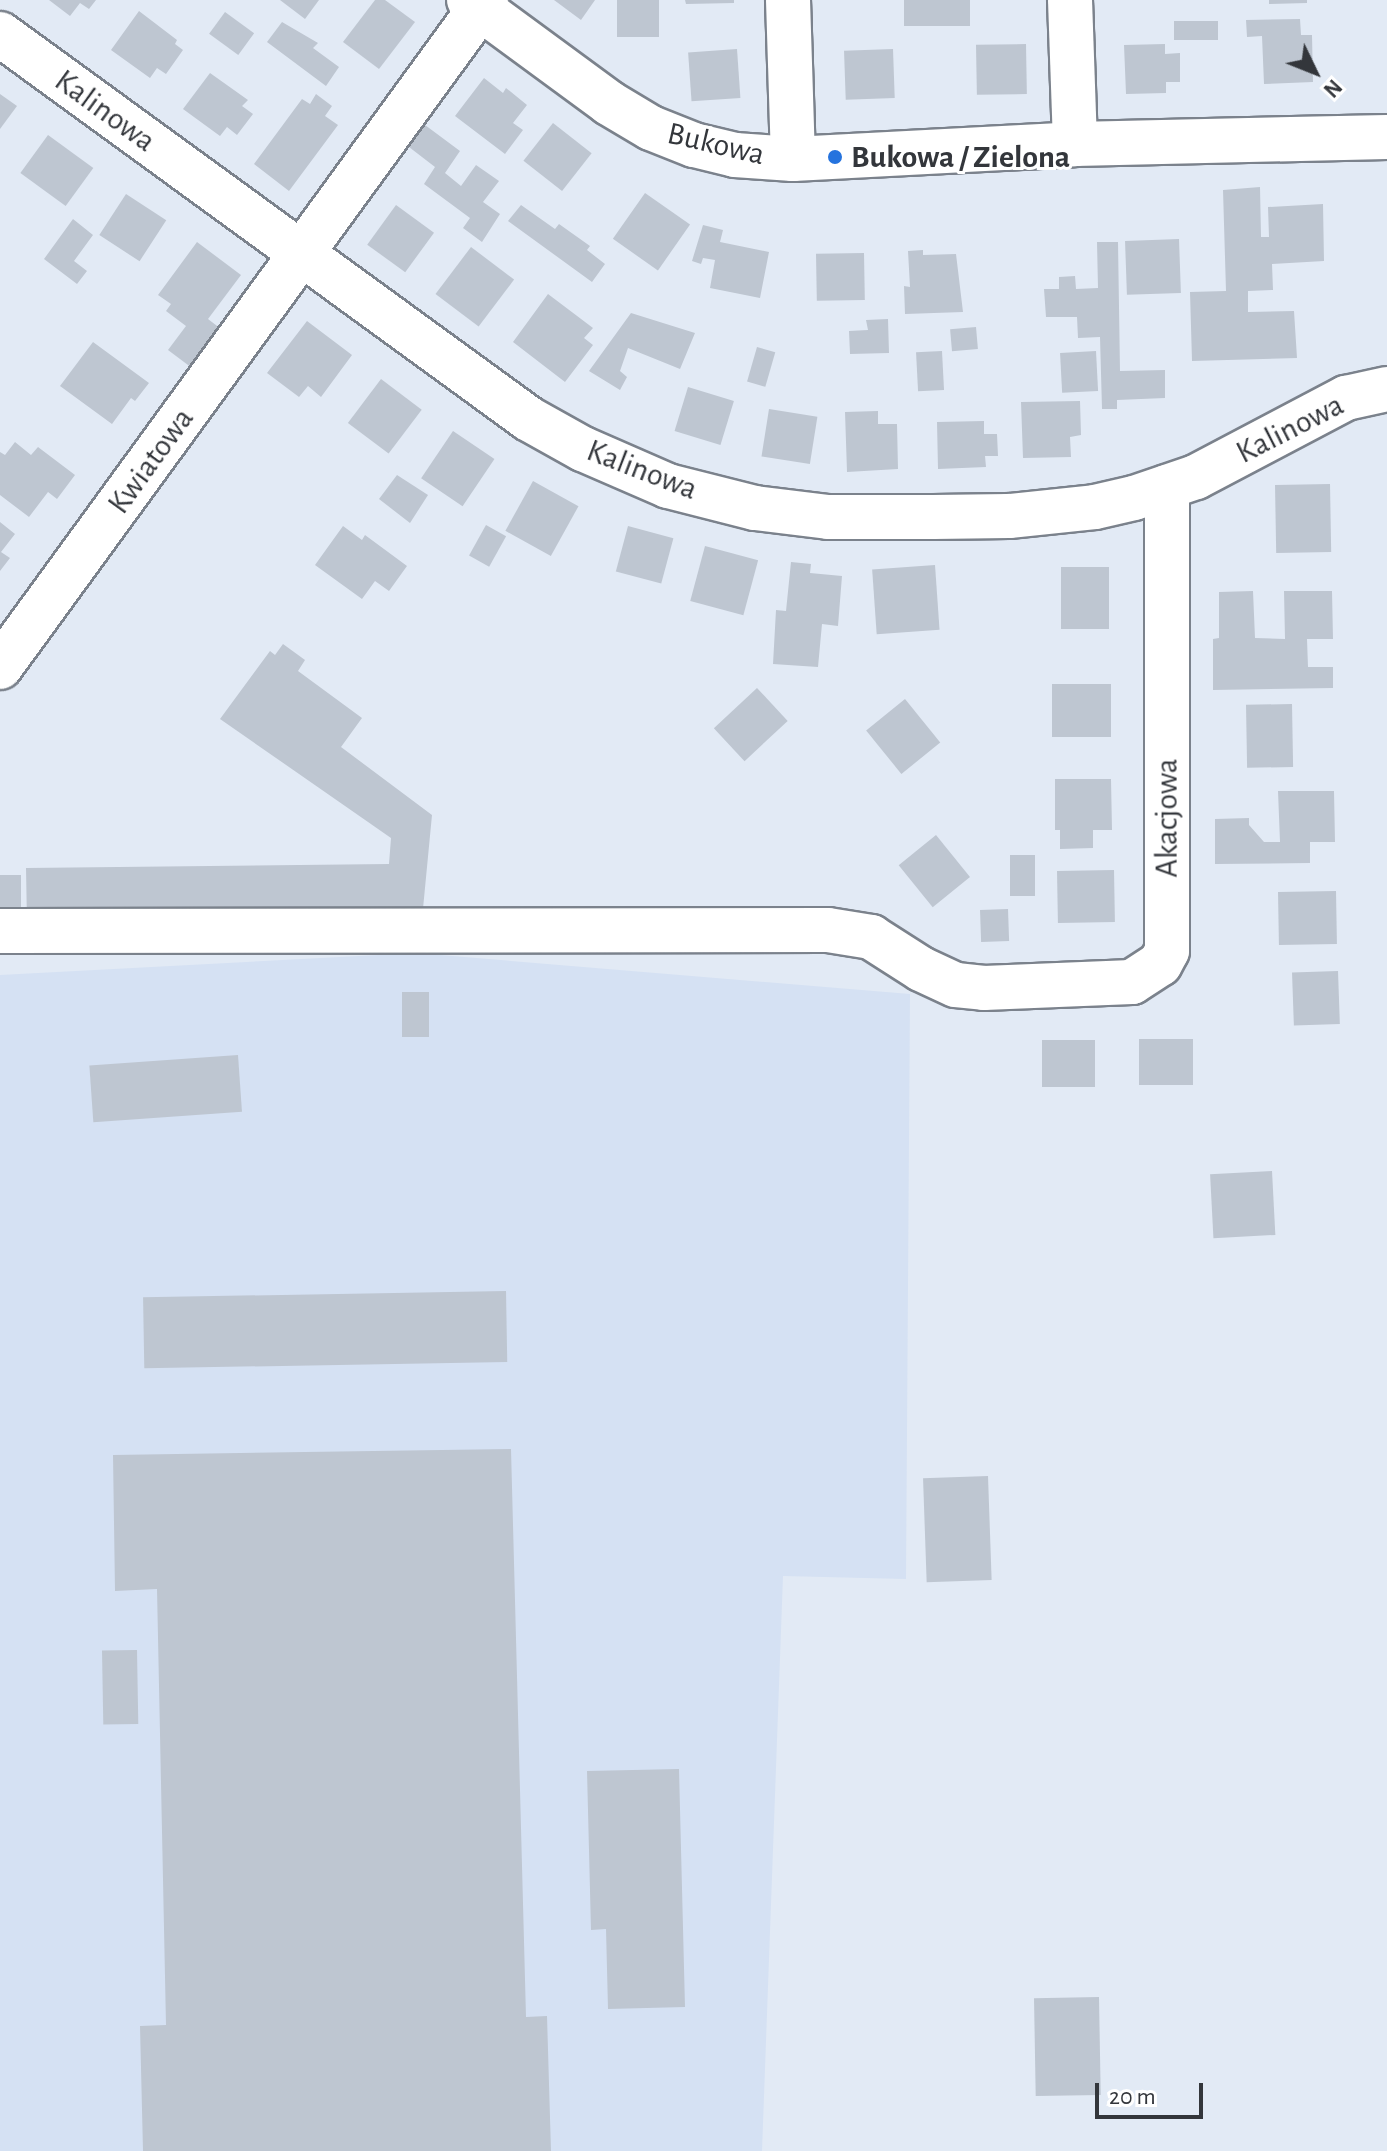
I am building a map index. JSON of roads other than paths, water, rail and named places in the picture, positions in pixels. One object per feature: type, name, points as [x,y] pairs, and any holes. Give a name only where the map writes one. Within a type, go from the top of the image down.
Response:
[{"type":"street","points":[[788,0],[793,159]]},
{"type":"street","points":[[1070,0],[1075,144]]},
{"type":"street","name":"Bukowa","points":[[478,3],[609,103],[651,128],[694,145],[735,155],[793,159],[1075,144],[1387,137]]},
{"type":"street","name":"Kwiatowa","points":[[0,667],[301,255],[478,3]]},
{"type":"street","name":"Kalinowa","points":[[0,34],[529,419],[583,449],[668,486],[755,508],[828,517],[1009,516],[1095,507],[1167,487],[1228,462],[1346,398],[1387,389]]},
{"type":"street","name":"Akacjowa","points":[[0,931],[828,930],[871,937],[956,985],[984,988],[1132,982],[1160,964],[1167,951],[1167,487]]},
{"type":"place","name":"Bukowa / Zielona","points":[[835,157]]}]
